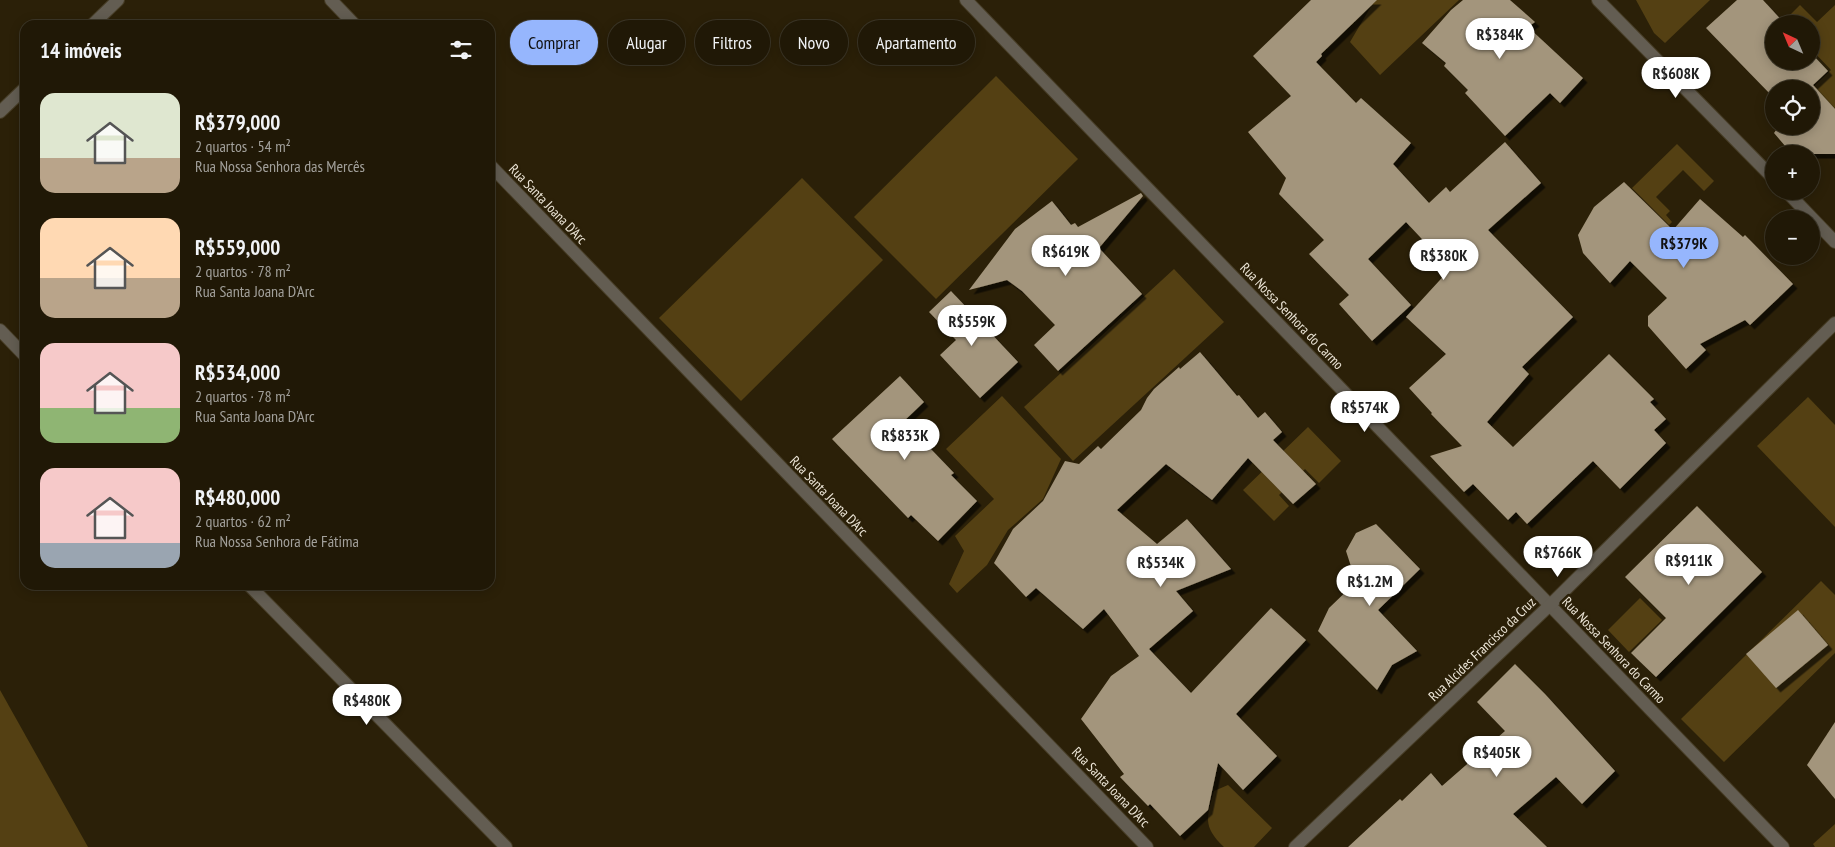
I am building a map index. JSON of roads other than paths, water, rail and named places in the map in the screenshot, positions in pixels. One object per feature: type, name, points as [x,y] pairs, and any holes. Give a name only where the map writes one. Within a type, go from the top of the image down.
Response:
[{"type":"street","points":[[97,20],[118,0]]},
{"type":"street","points":[[330,0],[350,20]]},
{"type":"street","name":"Rua Nossa Senhora do Carmo","points":[[966,0],[1783,847]]},
{"type":"street","points":[[1598,0],[1765,170]]},
{"type":"street","points":[[0,112],[20,93]]},
{"type":"street","name":"Rua Santa Joana D'Arc","points":[[495,170],[1147,847]]},
{"type":"street","points":[[1795,200],[1835,242]]},
{"type":"street","name":"Rua Alcides Francisco da Cruz","points":[[1295,847],[1550,605],[1835,323]]},
{"type":"street","points":[[0,330],[20,351]]},
{"type":"street","points":[[254,590],[506,847]]}]
